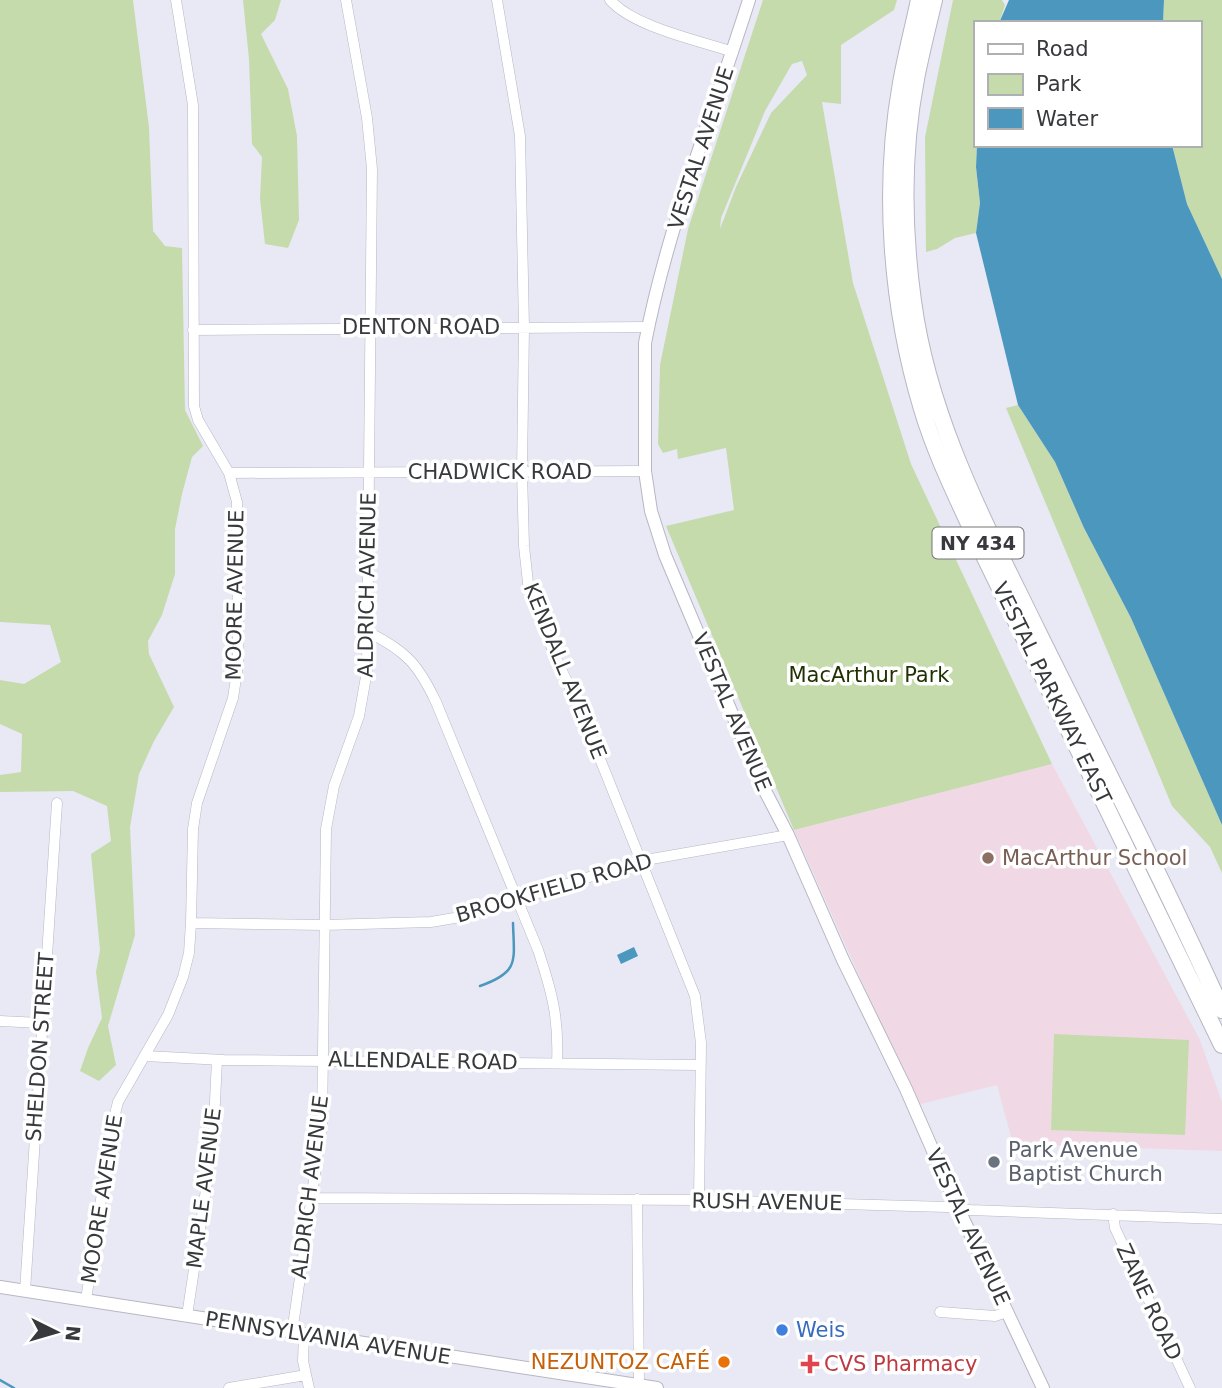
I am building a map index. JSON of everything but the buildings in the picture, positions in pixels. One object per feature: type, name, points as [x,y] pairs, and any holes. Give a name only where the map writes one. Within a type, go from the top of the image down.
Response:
[{"type":"main road","name":"VESTAL PARKWAY EAST","points":[[919,0],[901,84],[892,163],[892,224],[903,328],[922,410],[975,537],[1222,1045]]},
{"type":"main road","name":"VESTAL PARKWAY EAST","points":[[934,0],[912,104],[907,152],[906,218],[913,303],[933,393],[948,439],[984,522],[1222,1010]]},
{"type":"street","name":"MOORE AVENUE","points":[[86,1300],[118,1102],[168,1015],[183,977],[191,923],[197,803],[233,698],[238,665],[237,502],[229,473],[198,420],[194,406],[193,105],[176,0]]},
{"type":"street","name":"ALDRICH AVENUE","points":[[309,1388],[298,1334],[311,1198],[322,1125],[326,829],[334,786],[359,716],[367,671],[372,169],[367,118],[346,0]]},
{"type":"street","name":"KENDALL AVENUE","points":[[497,0],[520,136],[524,327],[522,472],[528,583],[554,654],[580,709],[695,996],[700,1023],[701,1065],[699,1200]]},
{"type":"street","points":[[610,0],[618,9],[638,21],[733,52]]},
{"type":"street","name":"VESTAL AVENUE","points":[[749,0],[681,203],[648,327],[645,343],[645,471],[651,511],[665,555],[764,787],[1043,1388]]},
{"type":"street","name":"DENTON ROAD","points":[[194,330],[648,327]]},
{"type":"street","name":"CHADWICK ROAD","points":[[229,473],[645,471]]},
{"type":"street","points":[[368,632],[397,647],[410,658],[425,679],[538,950],[557,1016],[557,1063]]},
{"type":"street","name":"SHELDON STREET","points":[[24,1291],[57,803]]},
{"type":"street","name":"BROOKFIELD ROAD","points":[[191,923],[324,925],[431,922],[466,916],[640,861],[788,835]]},
{"type":"street","points":[[0,1021],[41,1023]]},
{"type":"street","name":"ALLENDALE ROAD","points":[[145,1056],[217,1060],[701,1065]]},
{"type":"street","name":"MAPLE AVENUE","points":[[187,1316],[213,1143],[217,1060]]},
{"type":"street","name":"RUSH AVENUE","points":[[311,1198],[699,1200],[1222,1219]]},
{"type":"street","points":[[637,1199],[639,1385]]},
{"type":"street","name":"ZANE ROAD","points":[[1113,1214],[1115,1228],[1190,1388]]},
{"type":"street","name":"PENNSYLVANIA AVENUE","points":[[0,1287],[657,1388]]},
{"type":"street","points":[[940,1312],[995,1316],[1007,1311]]},
{"type":"street","points":[[229,1388],[306,1375]]},
{"type":"shaded area","points":[[1052,764],[1200,1040],[1222,1102],[1222,1151],[1013,1144],[997,1085],[917,1105],[794,830]]},
{"type":"green space","points":[[0,0],[133,0],[149,127],[153,231],[165,246],[182,248],[185,410],[203,446],[192,457],[182,494],[175,529],[175,574],[162,615],[148,641],[149,654],[174,707],[139,774],[130,827],[135,935],[108,1026],[116,1065],[99,1081],[80,1071],[102,1018],[96,972],[100,950],[91,854],[111,841],[107,806],[73,791],[0,792],[0,775],[21,772],[22,734],[0,724],[0,680],[24,684],[61,662],[50,625],[0,622]]},
{"type":"green space","points":[[243,0],[281,0],[275,20],[261,34],[288,89],[297,136],[299,220],[288,248],[265,244],[260,199],[262,157],[252,144],[249,59]]},
{"type":"green space","name":"MacArthur Park","points":[[763,0],[897,0],[894,10],[841,45],[841,104],[822,102],[853,283],[911,464],[1052,764],[794,830],[666,526],[734,510],[726,448],[678,459],[677,449],[663,453],[658,444],[660,365],[688,229]],"holes":[[[802,61],[807,75],[771,113],[736,187],[720,229],[721,218],[765,111],[792,64]]]},
{"type":"green space","points":[[953,0],[1002,0],[1005,5],[1000,21],[974,21],[974,147],[977,147],[980,203],[976,233],[955,238],[926,252],[925,137]]},
{"type":"green space","points":[[1164,0],[1222,0],[1222,279],[1187,204],[1173,147],[1201,147],[1201,21],[1163,21]]},
{"type":"green space","points":[[1018,405],[1055,462],[1084,528],[1131,618],[1222,825],[1222,873],[1210,847],[1172,806],[1006,408]]},
{"type":"green space","points":[[1054,1034],[1189,1040],[1185,1135],[1051,1130]]},
{"type":"water","points":[[1009,0],[1164,0],[1163,21],[1000,21]]},
{"type":"water","points":[[977,147],[1173,147],[1187,204],[1222,279],[1222,825],[1131,618],[1084,528],[1055,462],[1018,405],[976,233],[980,203]]},
{"type":"water","points":[[634,947],[638,956],[621,964],[617,955]]},
{"type":"waterway","points":[[480,986],[502,976],[512,964],[513,923]]},
{"type":"waterway","points":[[0,1380],[14,1388]]},
{"type":"place","name":"MacArthur School","points":[[988,858]]},
{"type":"place","name":"Park Avenue Baptist Church","points":[[994,1162]]},
{"type":"place","name":"Weis","points":[[782,1330]]},
{"type":"place","name":"NEZUNTOZ CAFÉ","points":[[724,1362]]},
{"type":"place","name":"CVS Pharmacy","points":[[810,1364]]}]
